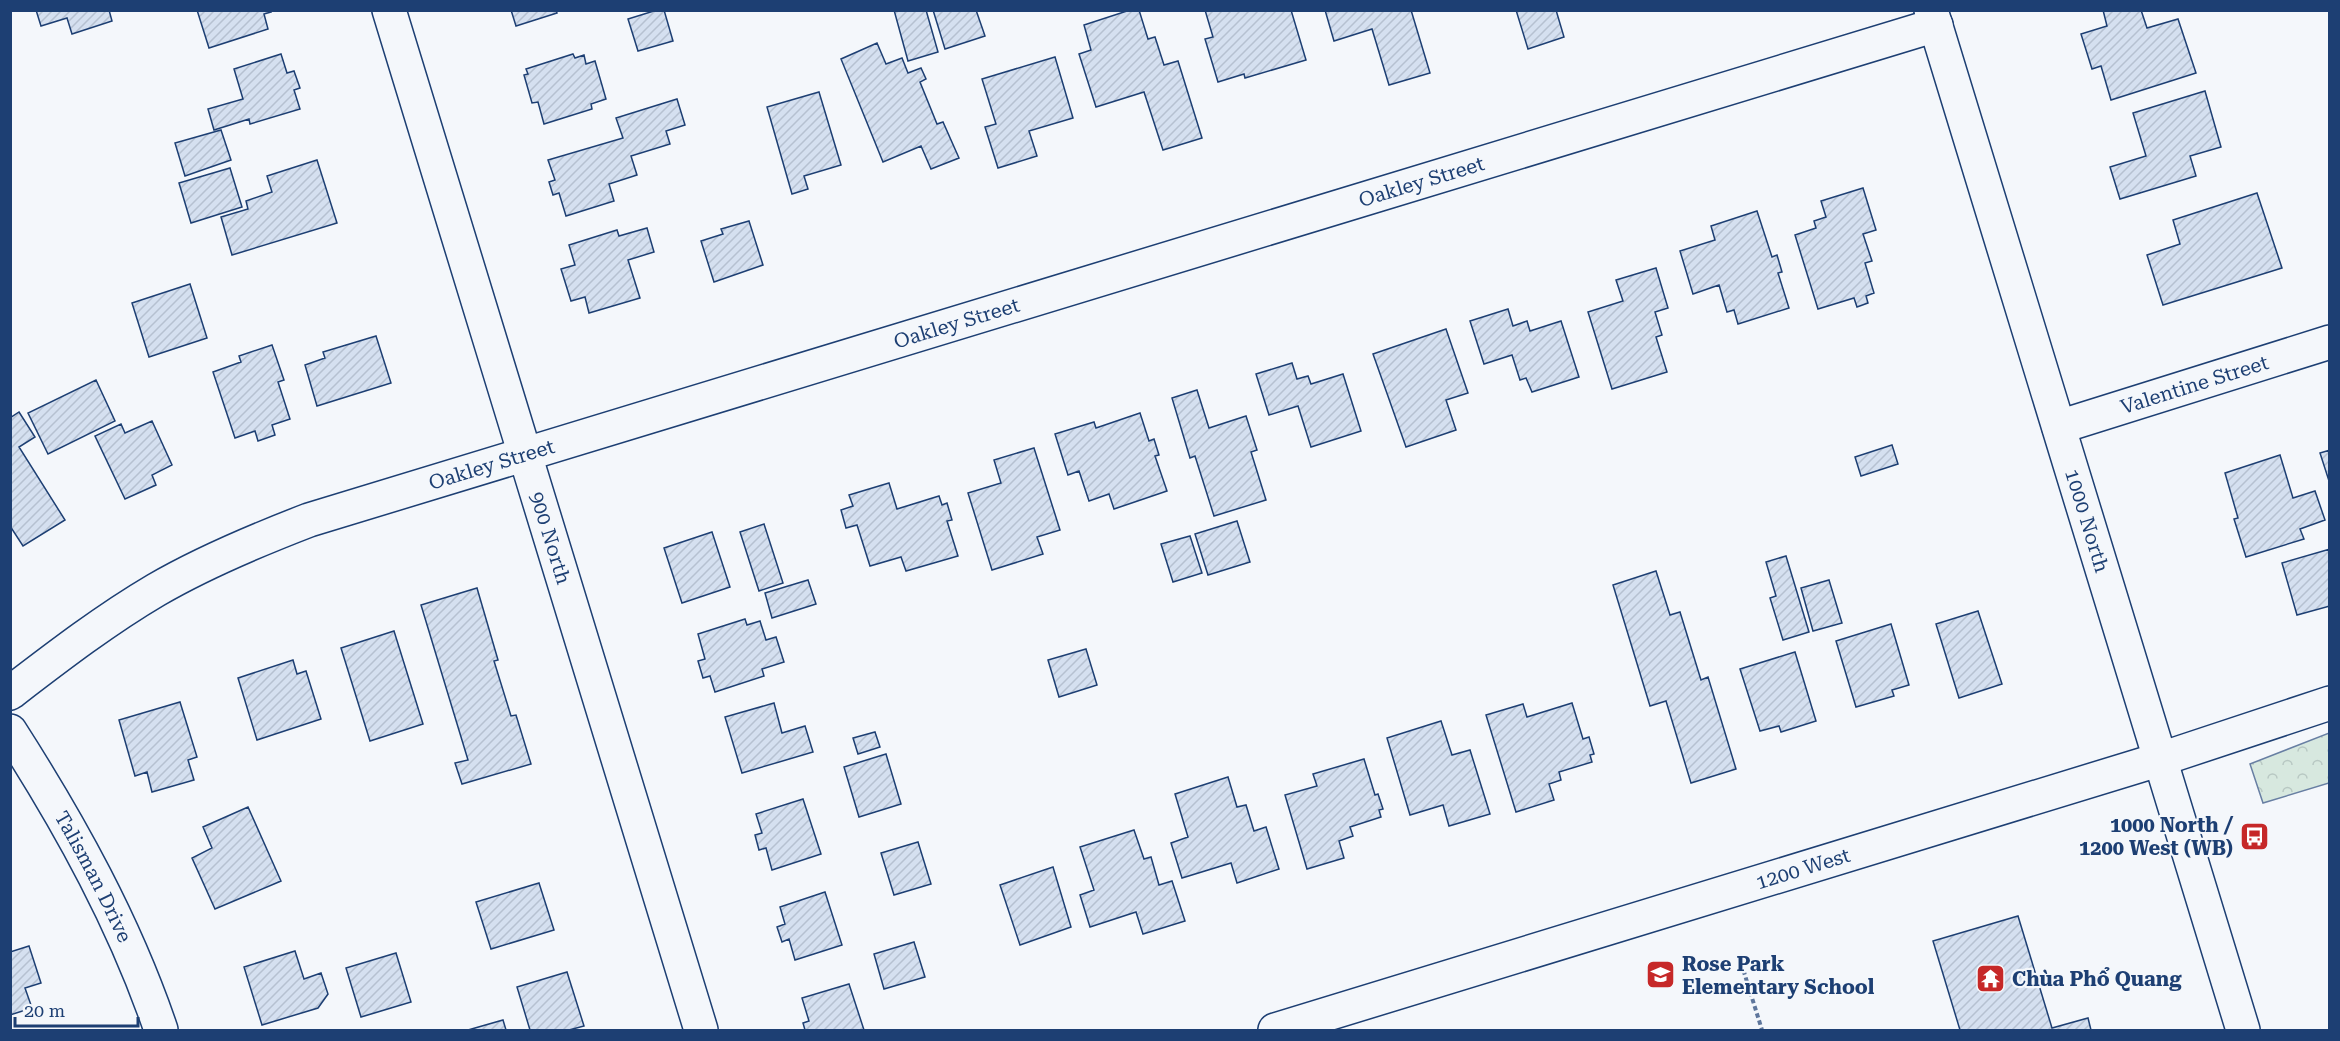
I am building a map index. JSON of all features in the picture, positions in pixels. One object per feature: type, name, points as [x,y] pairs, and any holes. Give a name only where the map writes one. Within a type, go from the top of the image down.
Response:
[{"type":"street","name":"900 North","points":[[389,10],[701,1030]]},
{"type":"street","name":"Oakley Street","points":[[10,693],[108,620],[156,590],[206,563],[309,520],[1933,18]]},
{"type":"street","name":"1000 North","points":[[1933,18],[2243,1030]]},
{"type":"street","name":"Valentine Street","points":[[2059,427],[2330,342]]},
{"type":"street","name":"1200 West","points":[[1275,1030],[2161,759],[2330,703]]},
{"type":"street","name":"Talisman Drive","points":[[10,731],[88,861],[112,908],[133,955],[161,1030]]},
{"type":"path","points":[[1739,956],[1762,1030]]},
{"type":"green space","points":[[2329,733],[2329,783],[2263,803],[2250,764]]},
{"type":"building","points":[[36,10],[109,10],[112,21],[72,34],[67,18],[41,26]]},
{"type":"building","points":[[197,10],[270,10],[271,12],[264,14],[268,29],[209,48]]},
{"type":"building","points":[[511,10],[556,10],[557,13],[516,26]]},
{"type":"building","points":[[664,10],[673,41],[638,51],[628,19]]},
{"type":"building","points":[[894,10],[926,10],[938,52],[908,61]]},
{"type":"building","points":[[933,10],[976,10],[985,36],[945,49]]},
{"type":"building","points":[[1130,10],[1139,10],[1148,39],[1155,37],[1164,65],[1178,61],[1202,138],[1163,150],[1144,92],[1096,107],[1079,54],[1091,50],[1084,25]]},
{"type":"building","points":[[1205,10],[1291,10],[1306,60],[1245,78],[1244,74],[1218,82],[1205,39],[1213,37]]},
{"type":"building","points":[[1325,10],[1411,10],[1430,73],[1389,85],[1372,29],[1334,41]]},
{"type":"building","points":[[1516,10],[1556,10],[1564,37],[1528,49]]},
{"type":"building","points":[[2103,10],[2141,10],[2147,28],[2178,19],[2196,73],[2111,100],[2101,66],[2092,69],[2081,34],[2107,26]]},
{"type":"building","points":[[877,43],[886,64],[902,58],[908,73],[921,68],[926,79],[920,82],[937,124],[943,122],[959,158],[931,169],[921,146],[883,162],[841,59]]},
{"type":"building","points":[[281,54],[287,73],[294,71],[300,88],[294,90],[300,109],[250,124],[249,119],[214,130],[208,109],[243,99],[234,69]]},
{"type":"building","points":[[573,54],[575,58],[584,55],[586,64],[595,61],[606,99],[591,104],[592,109],[544,124],[538,102],[532,103],[524,75],[528,74],[526,69]]},
{"type":"building","points":[[1055,57],[1073,118],[1029,131],[1037,156],[998,168],[985,127],[996,124],[982,79]]},
{"type":"building","points":[[2205,91],[2221,147],[2190,156],[2196,176],[2120,199],[2110,167],[2146,156],[2133,113]]},
{"type":"building","points":[[819,92],[841,165],[804,176],[808,189],[792,194],[767,107]]},
{"type":"building","points":[[677,99],[685,125],[666,131],[670,144],[631,156],[637,175],[609,184],[614,201],[566,216],[559,193],[553,195],[549,182],[555,180],[548,160],[623,138],[616,118]]},
{"type":"building","points":[[221,130],[231,160],[185,176],[175,143]]},
{"type":"building","points":[[317,160],[337,223],[232,255],[221,217],[248,209],[246,201],[272,192],[267,176]]},
{"type":"building","points":[[230,168],[242,207],[191,223],[179,183]]},
{"type":"building","points":[[1863,188],[1876,230],[1863,234],[1872,261],[1865,263],[1874,293],[1866,296],[1868,303],[1857,307],[1854,298],[1818,309],[1795,235],[1816,228],[1814,221],[1826,217],[1821,201]]},
{"type":"building","points":[[2257,193],[2282,268],[2163,305],[2147,255],[2180,244],[2173,220]]},
{"type":"building","points":[[1757,211],[1772,257],[1777,255],[1782,272],[1778,273],[1789,308],[1738,324],[1734,310],[1727,312],[1719,285],[1693,294],[1680,251],[1715,240],[1711,226]]},
{"type":"building","points":[[749,221],[763,265],[714,282],[701,241],[723,234],[721,229]]},
{"type":"building","points":[[647,228],[654,252],[628,260],[640,298],[589,313],[585,297],[571,301],[561,269],[575,265],[569,245],[617,230],[619,236]]},
{"type":"building","points":[[1656,268],[1668,308],[1655,312],[1662,335],[1656,337],[1667,372],[1612,389],[1588,312],[1623,301],[1616,280]]},
{"type":"building","points":[[190,284],[207,338],[149,357],[132,303]]},
{"type":"building","points":[[1508,309],[1513,326],[1527,321],[1530,331],[1561,321],[1579,377],[1532,392],[1526,378],[1520,380],[1512,355],[1484,364],[1470,321]]},
{"type":"building","points":[[1446,329],[1468,393],[1446,400],[1456,430],[1406,447],[1373,354]]},
{"type":"building","points":[[376,336],[391,383],[317,406],[305,365],[325,358],[323,352]]},
{"type":"building","points":[[272,345],[284,380],[278,382],[290,419],[272,425],[275,435],[258,441],[255,431],[235,438],[213,372],[241,362],[239,356]]},
{"type":"building","points":[[1292,363],[1297,379],[1308,376],[1311,384],[1343,374],[1361,431],[1311,447],[1298,406],[1269,415],[1256,374]]},
{"type":"building","points":[[96,380],[115,421],[48,454],[28,413]]},
{"type":"building","points":[[1197,390],[1209,428],[1246,416],[1257,450],[1251,452],[1266,500],[1214,516],[1195,456],[1190,458],[1172,398]]},
{"type":"building","points":[[19,412],[35,437],[19,447],[65,520],[23,546],[10,526],[10,418]]},
{"type":"building","points":[[1140,413],[1149,441],[1154,439],[1159,455],[1155,456],[1167,491],[1114,509],[1109,494],[1089,501],[1079,471],[1068,475],[1055,434],[1094,422],[1096,428]]},
{"type":"building","points":[[152,421],[172,465],[152,475],[156,485],[125,499],[95,436],[121,424],[125,433]]},
{"type":"building","points":[[1892,445],[1898,464],[1861,476],[1855,457]]},
{"type":"building","points":[[1034,448],[1060,530],[1037,537],[1043,554],[992,570],[968,493],[1001,483],[994,460]]},
{"type":"building","points":[[2330,450],[2330,484],[2320,453]]},
{"type":"building","points":[[2280,455],[2293,498],[2315,491],[2325,520],[2300,529],[2304,539],[2246,557],[2234,519],[2238,518],[2225,473]]},
{"type":"building","points":[[889,483],[897,509],[939,496],[942,505],[947,503],[952,520],[947,521],[958,556],[906,571],[901,557],[870,566],[857,525],[846,528],[841,510],[853,506],[849,495]]},
{"type":"building","points":[[1237,521],[1250,562],[1208,575],[1195,534]]},
{"type":"building","points":[[764,524],[783,583],[759,591],[740,532]]},
{"type":"building","points":[[712,532],[730,587],[682,603],[664,548]]},
{"type":"building","points":[[1190,536],[1202,573],[1173,582],[1161,544]]},
{"type":"building","points":[[2330,549],[2330,606],[2297,615],[2282,563]]},
{"type":"building","points":[[1786,556],[1809,632],[1783,640],[1770,598],[1776,596],[1766,562]]},
{"type":"building","points":[[1656,571],[1670,615],[1680,612],[1701,680],[1708,677],[1736,769],[1691,783],[1666,701],[1650,706],[1613,585]]},
{"type":"building","points":[[808,580],[816,604],[772,618],[765,593]]},
{"type":"building","points":[[1829,580],[1842,623],[1813,631],[1801,588]]},
{"type":"building","points":[[477,588],[498,660],[494,661],[511,716],[516,715],[531,764],[462,784],[455,763],[468,760],[421,605]]},
{"type":"building","points":[[1978,611],[2002,684],[1959,698],[1936,624]]},
{"type":"building","points":[[745,619],[747,625],[760,621],[766,640],[776,637],[784,662],[762,669],[764,676],[715,692],[710,676],[703,678],[698,661],[705,659],[698,634]]},
{"type":"building","points":[[1891,624],[1909,685],[1892,690],[1894,696],[1856,707],[1836,641]]},
{"type":"building","points":[[394,631],[423,724],[370,741],[341,648]]},
{"type":"building","points":[[1086,649],[1097,685],[1059,697],[1048,660]]},
{"type":"building","points":[[1795,652],[1816,721],[1781,732],[1779,726],[1760,731],[1740,669]]},
{"type":"building","points":[[293,660],[297,674],[306,671],[321,719],[257,740],[238,678]]},
{"type":"building","points":[[180,702],[197,757],[188,760],[194,780],[152,792],[147,772],[135,776],[119,720]]},
{"type":"building","points":[[774,703],[782,733],[805,726],[813,752],[742,773],[725,717]]},
{"type":"building","points":[[1572,703],[1583,739],[1589,737],[1594,754],[1590,755],[1592,762],[1559,772],[1561,780],[1549,784],[1554,800],[1516,812],[1486,715],[1523,704],[1527,717]]},
{"type":"building","points":[[1441,721],[1452,755],[1470,750],[1490,814],[1449,826],[1443,805],[1410,815],[1387,738]]},
{"type":"building","points":[[875,732],[880,747],[858,754],[853,738]]},
{"type":"building","points":[[886,754],[901,804],[859,817],[844,767]]},
{"type":"building","points":[[1364,759],[1375,795],[1378,794],[1383,809],[1379,810],[1381,817],[1350,827],[1353,836],[1339,841],[1344,858],[1307,869],[1285,795],[1317,786],[1313,774]]},
{"type":"building","points":[[1228,777],[1237,807],[1246,805],[1254,831],[1266,827],[1279,869],[1237,883],[1231,863],[1182,878],[1171,843],[1188,837],[1175,794]]},
{"type":"building","points":[[803,799],[821,854],[772,870],[766,848],[759,850],[755,835],[762,833],[756,814]]},
{"type":"building","points":[[248,807],[281,881],[215,909],[192,858],[212,848],[203,827]]},
{"type":"building","points":[[1134,830],[1144,859],[1151,857],[1159,885],[1172,881],[1185,921],[1143,934],[1136,912],[1090,927],[1080,895],[1094,890],[1080,847]]},
{"type":"building","points":[[918,842],[931,884],[894,895],[881,853]]},
{"type":"building","points":[[1053,867],[1071,927],[1020,945],[1000,885]]},
{"type":"building","points":[[539,883],[554,930],[491,949],[476,902]]},
{"type":"building","points":[[825,892],[842,945],[795,960],[789,939],[782,942],[777,927],[785,924],[780,907]]},
{"type":"building","name":"Chùa Phổ Quang","points":[[2018,916],[2052,1028],[2088,1018],[2091,1030],[1960,1030],[1933,941]]},
{"type":"building","points":[[914,942],[925,977],[884,989],[874,954]]},
{"type":"building","points":[[29,946],[41,983],[25,988],[32,1008],[10,1015],[10,952]]},
{"type":"building","points":[[295,951],[304,979],[321,973],[328,994],[318,1008],[262,1025],[244,967]]},
{"type":"building","points":[[396,953],[411,1002],[361,1017],[346,968]]},
{"type":"building","points":[[567,972],[584,1026],[569,1030],[530,1030],[517,987]]},
{"type":"building","points":[[849,984],[864,1030],[805,1030],[803,1023],[809,1021],[802,998]]},
{"type":"building","points":[[503,1020],[506,1030],[468,1030]]},
{"type":"place","name":"1000 North / 1200 West (WB)","points":[[2254,836]]},
{"type":"place","name":"Rose Park Elementary School","points":[[1661,975]]},
{"type":"place","name":"Chùa Phổ Quang","points":[[1991,979]]}]
